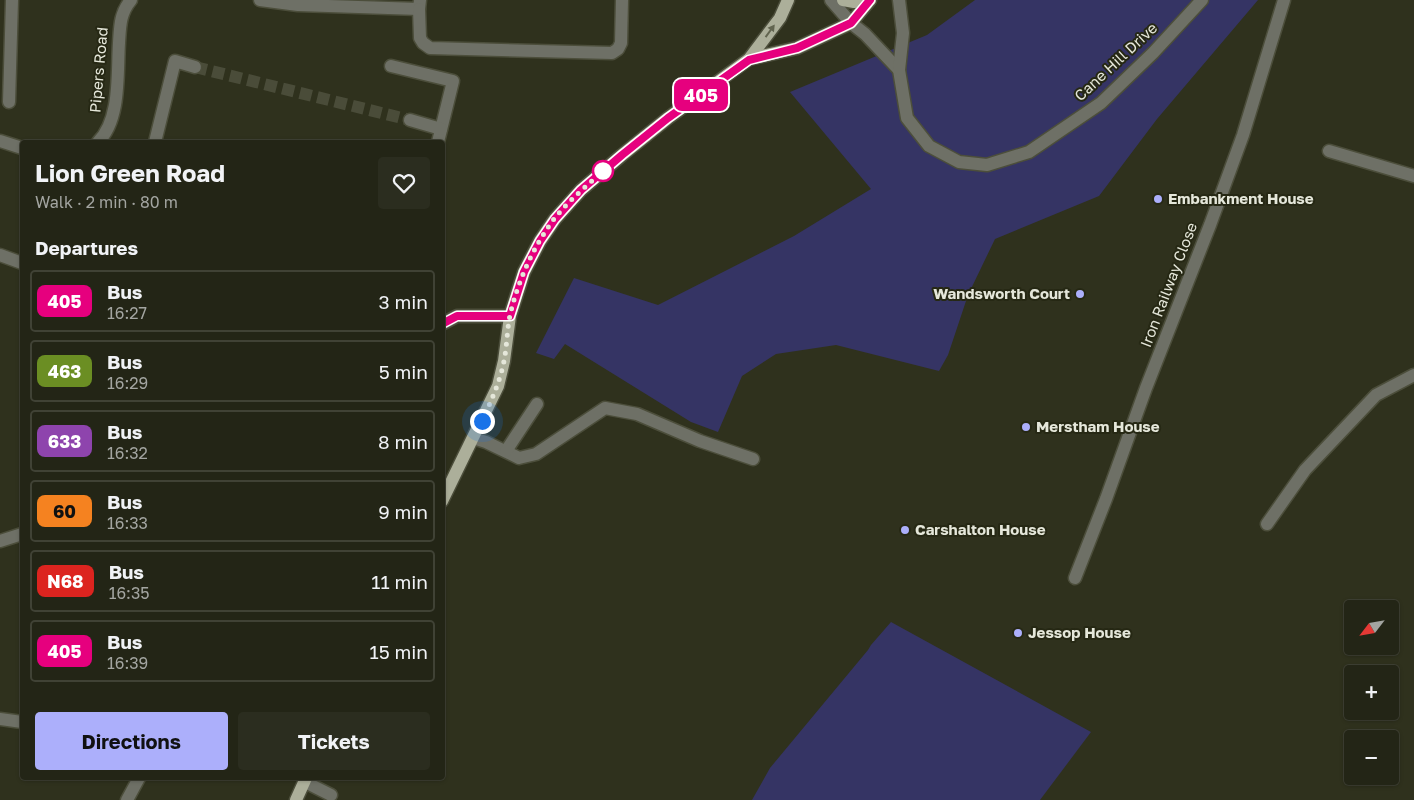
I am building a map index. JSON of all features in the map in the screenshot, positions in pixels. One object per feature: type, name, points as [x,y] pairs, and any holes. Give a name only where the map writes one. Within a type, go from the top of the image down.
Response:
[{"type":"main road","points":[[445,495],[498,386],[504,360],[510,316],[524,272],[540,241],[555,219],[581,190],[622,155],[668,118],[749,60],[780,18],[788,0]]},
{"type":"main road","points":[[843,0],[854,2],[870,0]]},
{"type":"main road","points":[[749,60],[797,48],[851,23],[870,0]]},
{"type":"main road","points":[[296,800],[306,780]]},
{"type":"street","points":[[9,102],[12,0]]},
{"type":"street","name":"Pipers Road","points":[[99,140],[112,118],[115,104],[120,20],[125,7],[131,0]]},
{"type":"street","points":[[260,0],[298,5],[420,4],[420,38],[430,48],[612,53],[618,49],[621,43],[622,0]]},
{"type":"street","points":[[831,0],[851,23],[865,34],[899,70]]},
{"type":"street","name":"Cane Hill Drive","points":[[899,0],[903,33],[899,70],[907,118],[929,146],[959,162],[987,165],[1029,152],[1100,103],[1153,52],[1202,0]]},
{"type":"street","name":"Iron Railway Close","points":[[1075,578],[1243,135],[1284,0]]},
{"type":"street","points":[[155,140],[175,61],[195,67]]},
{"type":"street","points":[[391,66],[453,81],[438,140]]},
{"type":"street","points":[[410,120],[441,129]]},
{"type":"street","points":[[0,141],[20,147]]},
{"type":"street","points":[[1329,151],[1414,176]]},
{"type":"street","points":[[0,255],[20,262]]},
{"type":"street","points":[[445,322],[457,316],[510,316]]},
{"type":"street","points":[[1267,524],[1305,470],[1376,395],[1414,375]]},
{"type":"street","points":[[506,451],[537,404]]},
{"type":"street","points":[[473,438],[486,442],[519,458],[536,454],[605,408],[638,414],[700,441],[753,459]]},
{"type":"street","points":[[0,541],[20,535]]},
{"type":"street","points":[[0,719],[20,722]]},
{"type":"street","points":[[127,800],[138,780]]},
{"type":"street","points":[[306,780],[331,795]]},
{"type":"shaded area","points":[[975,0],[1258,0],[1157,119],[1099,196],[995,239],[968,295],[948,355],[939,371],[836,345],[776,354],[742,376],[718,432],[691,422],[565,344],[554,359],[536,353],[574,278],[658,305],[794,236],[871,189],[790,92],[927,35]]},
{"type":"shaded area","points":[[891,622],[1091,732],[1040,800],[752,800],[770,768]]},
{"type":"tunnel","points":[[195,67],[410,120]]},
{"type":"bus line","name":"405","points":[[445,322],[457,316],[466,315],[510,316],[524,272],[540,241],[555,219],[581,190],[668,118],[749,60],[797,48],[851,23],[870,0]]},
{"type":"place","name":"Embankment House","points":[[1158,199]]},
{"type":"place","name":"Wandsworth Court","points":[[1080,294]]},
{"type":"place","name":"Merstham House","points":[[1026,427]]},
{"type":"place","name":"Carshalton House","points":[[905,530]]},
{"type":"place","name":"Jessop House","points":[[1018,633]]},
{"type":"route","points":[[482,421],[498,386],[504,360],[510,316],[524,272],[540,241],[555,219],[581,190],[609,166],[603,171]]}]
